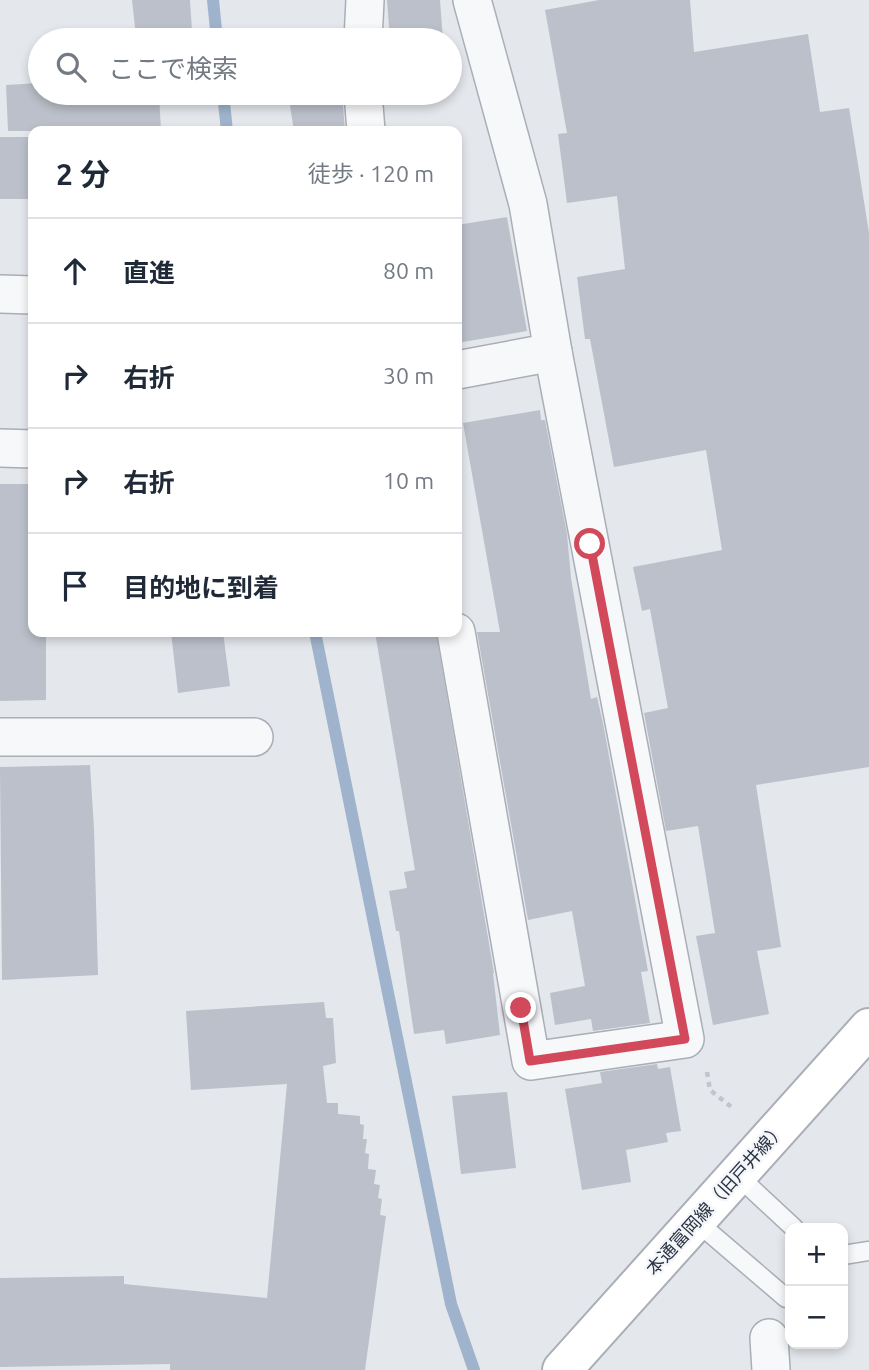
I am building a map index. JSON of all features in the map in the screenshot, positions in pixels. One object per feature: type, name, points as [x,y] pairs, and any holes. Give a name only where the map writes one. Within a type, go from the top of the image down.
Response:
[{"type":"street","points":[[364,28],[365,0]]},
{"type":"street","points":[[457,637],[530,1061],[685,1039],[553,352],[528,204],[472,0]]},
{"type":"street","points":[[364,105],[366,126]]},
{"type":"street","points":[[0,293],[28,295]]},
{"type":"street","points":[[462,369],[553,352]]},
{"type":"street","points":[[0,448],[28,449]]},
{"type":"street","points":[[0,737],[254,737]]},
{"type":"street","name":"本通富岡線（旧戸井線）","points":[[562,1370],[869,1028]]},
{"type":"lane","points":[[737,1175],[789,1223]]},
{"type":"lane","points":[[696,1221],[785,1297]]},
{"type":"lane","points":[[848,1254],[869,1251]]},
{"type":"building","points":[[132,0],[190,0],[192,28],[135,28]]},
{"type":"building","points":[[387,0],[440,0],[442,28],[389,28]]},
{"type":"building","points":[[599,0],[690,0],[694,52],[808,34],[820,112],[849,108],[869,233],[869,767],[756,785],[781,947],[757,951],[769,1014],[713,1025],[696,936],[715,933],[698,826],[666,831],[644,713],[668,708],[650,609],[642,611],[633,567],[722,550],[706,450],[614,467],[590,339],[585,339],[577,277],[625,269],[617,196],[567,203],[558,134],[567,133],[545,10]]},
{"type":"building","points":[[28,84],[28,105],[160,105],[161,126],[28,126],[28,131],[8,131],[6,85]]},
{"type":"building","points":[[290,105],[343,105],[345,126],[293,126]]},
{"type":"building","points":[[0,137],[28,137],[28,199],[0,199]]},
{"type":"building","points":[[507,217],[527,331],[462,342],[462,224]]},
{"type":"building","points":[[540,410],[541,420],[545,420],[567,534],[571,578],[591,699],[597,697],[603,723],[648,971],[641,972],[650,1023],[593,1031],[591,1019],[555,1025],[550,993],[585,986],[572,911],[528,920],[477,632],[500,632],[463,423]]},
{"type":"building","points":[[0,484],[28,484],[28,637],[46,637],[46,700],[0,701]]},
{"type":"building","points":[[172,637],[224,637],[230,686],[178,693]]},
{"type":"building","points":[[376,637],[437,637],[494,973],[500,1035],[446,1044],[444,1030],[414,1034],[399,931],[396,931],[389,891],[407,888],[404,872],[415,870]]},
{"type":"building","points":[[90,765],[98,975],[2,980],[0,767]]},
{"type":"building","points":[[324,1002],[326,1018],[333,1018],[336,1063],[323,1066],[327,1103],[338,1103],[338,1114],[360,1116],[360,1124],[364,1125],[363,1139],[367,1139],[365,1153],[369,1154],[368,1169],[376,1170],[374,1184],[380,1185],[378,1198],[382,1199],[380,1215],[386,1216],[365,1370],[170,1370],[170,1364],[0,1367],[0,1278],[124,1276],[124,1284],[267,1298],[287,1084],[191,1090],[186,1011]]},
{"type":"building","points":[[657,1064],[658,1069],[670,1067],[681,1131],[666,1133],[668,1142],[626,1150],[631,1182],[582,1190],[565,1089],[602,1083],[600,1072]]},
{"type":"building","points":[[507,1092],[516,1168],[461,1174],[452,1096]]},
{"type":"waterway","points":[[213,0],[216,28]]},
{"type":"waterway","points":[[224,105],[226,126]]},
{"type":"waterway","points":[[316,637],[451,1304],[474,1370]]},
{"type":"route","points":[[521,1008],[530,1061],[685,1039],[590,544]]}]
